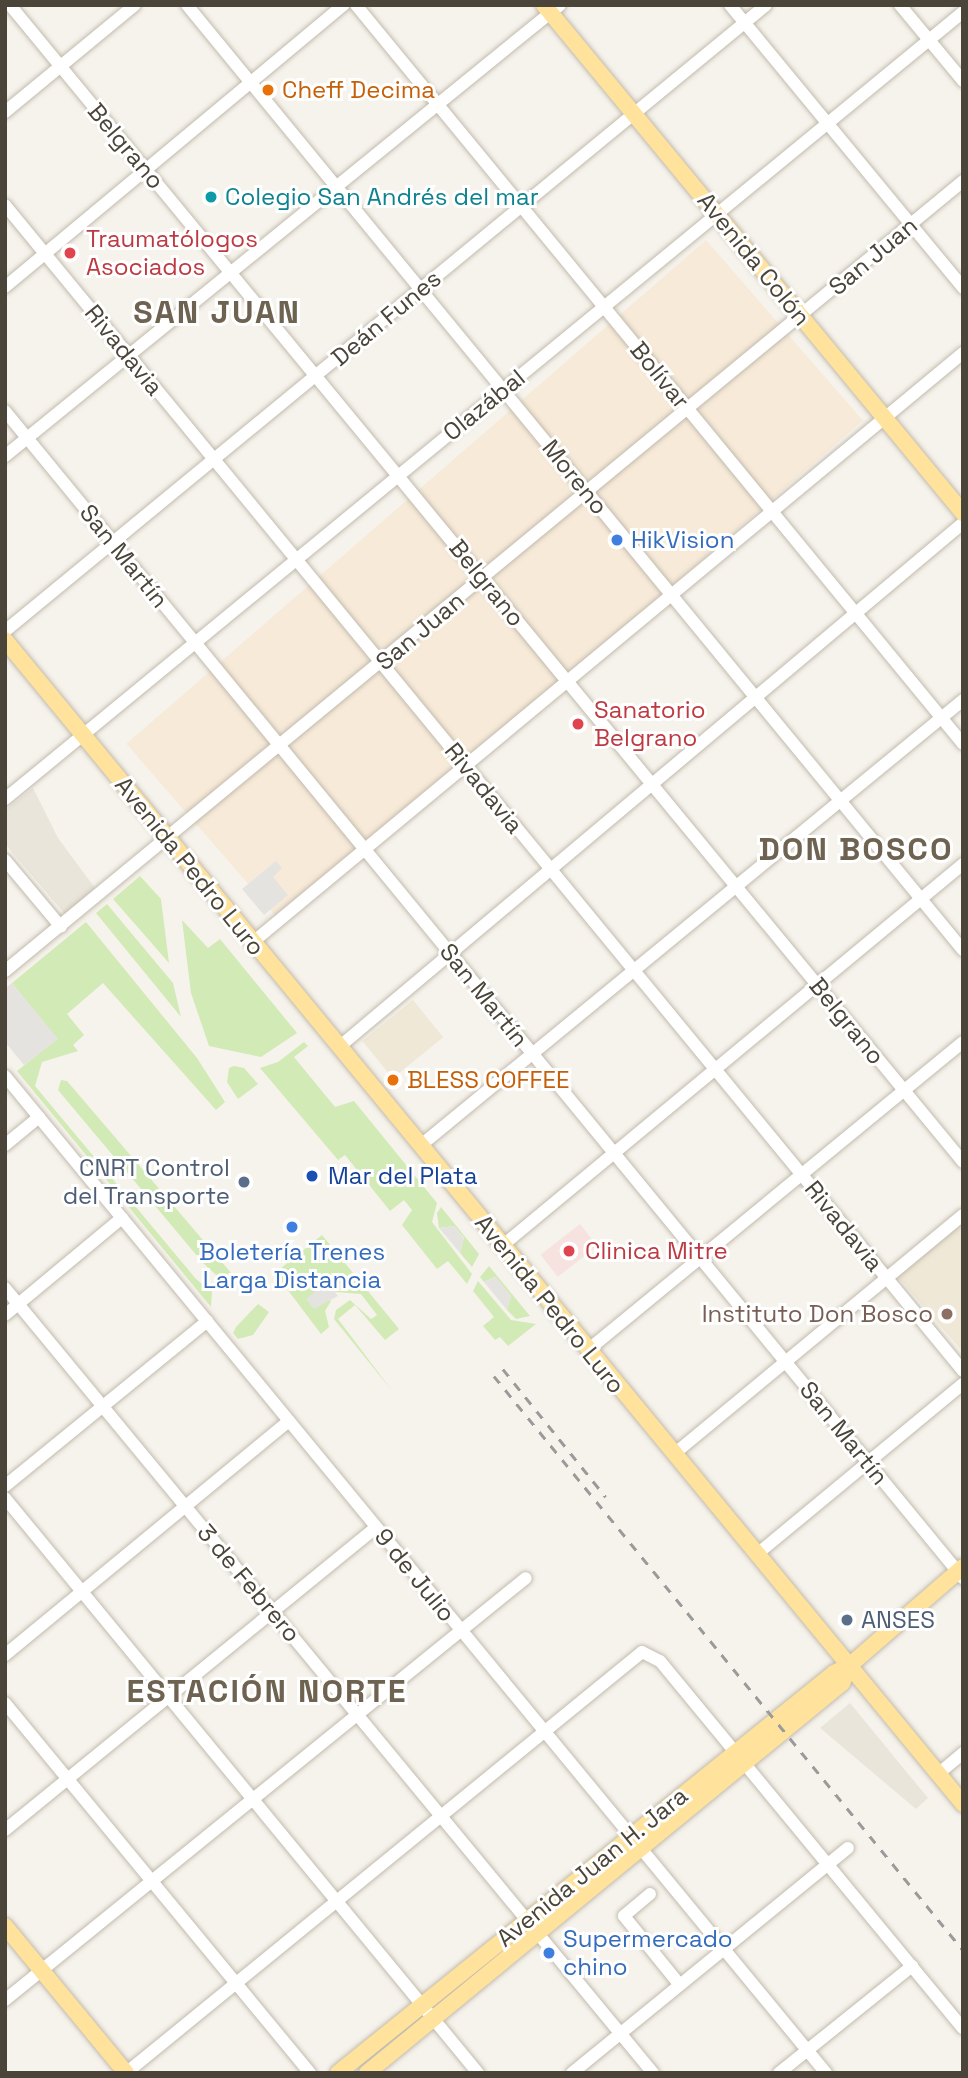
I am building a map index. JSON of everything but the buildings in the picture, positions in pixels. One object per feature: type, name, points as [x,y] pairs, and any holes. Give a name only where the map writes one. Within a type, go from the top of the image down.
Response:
[{"type":"main road","name":"Avenida Colón","points":[[551,8],[634,114],[963,513]]},
{"type":"main road","name":"Avenida Pedro Luro","points":[[5,640],[963,1804]]},
{"type":"main road","name":"Avenida Juan H. Jara","points":[[367,2073],[433,2018],[533,1926],[961,1572]]},
{"type":"main road","points":[[5,1926],[126,2073]]},
{"type":"main road","name":"Avenida Juan H. Jara","points":[[338,2073],[422,2005],[533,1926]]},
{"type":"street","name":"Belgrano","points":[[10,5],[963,1161]]},
{"type":"street","points":[[5,112],[135,5]]},
{"type":"street","name":"Moreno","points":[[187,5],[963,950]]},
{"type":"street","points":[[5,287],[344,5]]},
{"type":"street","name":"Bolívar","points":[[356,5],[963,744]]},
{"type":"street","points":[[730,5],[963,288]]},
{"type":"street","name":"Deán Funes","points":[[5,631],[766,5]]},
{"type":"street","points":[[900,5],[963,81]]},
{"type":"street","points":[[5,456],[551,8]]},
{"type":"street","name":"Olazábal","points":[[5,799],[963,12]]},
{"type":"street","name":"San Juan","points":[[5,971],[963,181]]},
{"type":"street","name":"Rivadavia","points":[[5,205],[963,1371]]},
{"type":"street","points":[[253,943],[364,848],[963,353]]},
{"type":"street","name":"San Martín","points":[[5,411],[785,1362],[961,1572]]},
{"type":"street","points":[[339,1047],[963,523]]},
{"type":"street","points":[[420,1146],[963,700]]},
{"type":"street","points":[[5,860],[61,927]]},
{"type":"street","points":[[502,1246],[963,864]]},
{"type":"street","points":[[588,1350],[963,1042]]},
{"type":"street","name":"9 de Julio","points":[[5,1076],[826,2073]]},
{"type":"street","points":[[5,1145],[39,1117]]},
{"type":"street","points":[[674,1454],[963,1215]]},
{"type":"street","points":[[5,1315],[122,1218]]},
{"type":"street","name":"3 de Febrero","points":[[5,1288],[653,2073]]},
{"type":"street","points":[[5,1486],[206,1321]]},
{"type":"street","points":[[756,1555],[963,1384]]},
{"type":"street","points":[[5,1655],[289,1422]]},
{"type":"street","points":[[5,1498],[478,2073]]},
{"type":"street","points":[[5,1830],[376,1527]]},
{"type":"street","points":[[5,2000],[526,1578]]},
{"type":"street","points":[[126,2073],[638,1654],[648,1653],[660,1661],[963,2028]]},
{"type":"street","points":[[5,1703],[310,2073]]},
{"type":"street","points":[[938,1774],[963,1754]]},
{"type":"street","points":[[572,2073],[848,1848]]},
{"type":"street","points":[[650,1894],[624,1916],[678,1984]]},
{"type":"street","points":[[779,2073],[912,1966]]},
{"type":"shaded area","points":[[706,240],[863,420],[283,924],[126,744]]},
{"type":"shaded area","points":[[33,788],[58,838],[95,888],[65,914],[5,844],[5,810]]},
{"type":"shaded area","points":[[276,861],[282,868],[273,877],[288,895],[264,915],[242,889]]},
{"type":"shaded area","points":[[12,983],[58,1039],[24,1065],[5,1042],[5,988]]},
{"type":"shaded area","points":[[413,1000],[443,1037],[393,1078],[362,1041]]},
{"type":"shaded area","name":"Instituto Don Bosco","points":[[963,1221],[963,1352],[898,1277]]},
{"type":"shaded area","name":"Clinica Mitre","points":[[580,1224],[597,1246],[558,1277],[541,1255]]},
{"type":"shaded area","points":[[454,1226],[464,1239],[460,1253],[439,1228]]},
{"type":"shaded area","points":[[334,1276],[342,1287],[335,1292],[338,1296],[314,1309],[306,1299]]},
{"type":"shaded area","points":[[496,1277],[511,1296],[507,1310],[484,1282]]},
{"type":"shaded area","points":[[850,1703],[928,1798],[916,1809],[820,1728]]},
{"type":"green space","points":[[140,876],[161,899],[169,963],[113,899]]},
{"type":"green space","points":[[107,904],[173,983],[181,1017],[96,913]]},
{"type":"green space","points":[[182,920],[208,948],[220,939],[297,1033],[261,1057],[209,1046],[191,993]]},
{"type":"green space","points":[[86,922],[197,1058],[225,1102],[216,1110],[103,983],[67,1014],[84,1035],[73,1045],[78,1051],[42,1062],[35,1086],[196,1279],[212,1292],[211,1307],[17,1071],[57,1039],[12,983]]},
{"type":"green space","points":[[304,1042],[308,1046],[294,1057],[335,1107],[354,1101],[437,1203],[432,1222],[472,1274],[467,1284],[448,1261],[437,1269],[402,1225],[412,1210],[404,1200],[390,1211],[345,1155],[338,1160],[260,1068],[278,1062]]},
{"type":"green space","points":[[229,1068],[244,1068],[258,1084],[238,1099],[227,1082]]},
{"type":"green space","points":[[61,1080],[67,1081],[232,1274],[231,1282],[224,1282],[203,1263],[58,1090]]},
{"type":"green space","points":[[441,1207],[479,1254],[472,1267],[460,1253],[464,1238],[454,1226],[439,1228],[437,1213]]},
{"type":"green space","points":[[322,1235],[399,1329],[385,1340],[355,1305],[338,1319],[393,1392],[334,1319],[336,1310],[350,1300],[371,1319],[377,1315],[361,1294],[335,1292],[329,1298],[331,1301],[325,1311],[329,1327],[321,1334],[275,1273]]},
{"type":"green space","points":[[489,1266],[530,1316],[516,1319],[507,1310],[511,1296],[495,1277],[484,1282],[480,1277]]},
{"type":"green space","points":[[478,1281],[511,1320],[536,1324],[508,1346],[500,1337],[495,1340],[483,1326],[494,1317],[473,1291]]},
{"type":"green space","points":[[258,1304],[269,1312],[253,1335],[238,1339],[233,1333],[236,1327]]},
{"type":"railway","points":[[503,1369],[606,1497]]},
{"type":"railway","points":[[494,1376],[963,1950]]},
{"type":"place","name":"Cheff Decima","points":[[268,90]]},
{"type":"place","name":"Colegio San Andrés del mar","points":[[211,197]]},
{"type":"place","name":"Traumatólogos Asociados","points":[[70,253]]},
{"type":"place","name":"HikVision","points":[[617,540]]},
{"type":"place","name":"Sanatorio Belgrano","points":[[578,724]]},
{"type":"place","name":"BLESS COFFEE","points":[[393,1080]]},
{"type":"place","name":"Mar del Plata","points":[[312,1176]]},
{"type":"place","name":"CNRT Control del Transporte","points":[[244,1182]]},
{"type":"place","name":"Boletería Trenes Larga Distancia","points":[[292,1227]]},
{"type":"place","name":"Clinica Mitre","points":[[569,1251]]},
{"type":"place","name":"Instituto Don Bosco","points":[[947,1314]]},
{"type":"place","name":"ANSES","points":[[847,1620]]},
{"type":"place","name":"Supermercado chino","points":[[549,1953]]},
{"type":"district","name":"SAN JUAN","points":[[217,312]]},
{"type":"district","name":"DON BOSCO","points":[[856,849]]},
{"type":"district","name":"ESTACIÓN NORTE","points":[[267,1691]]}]
